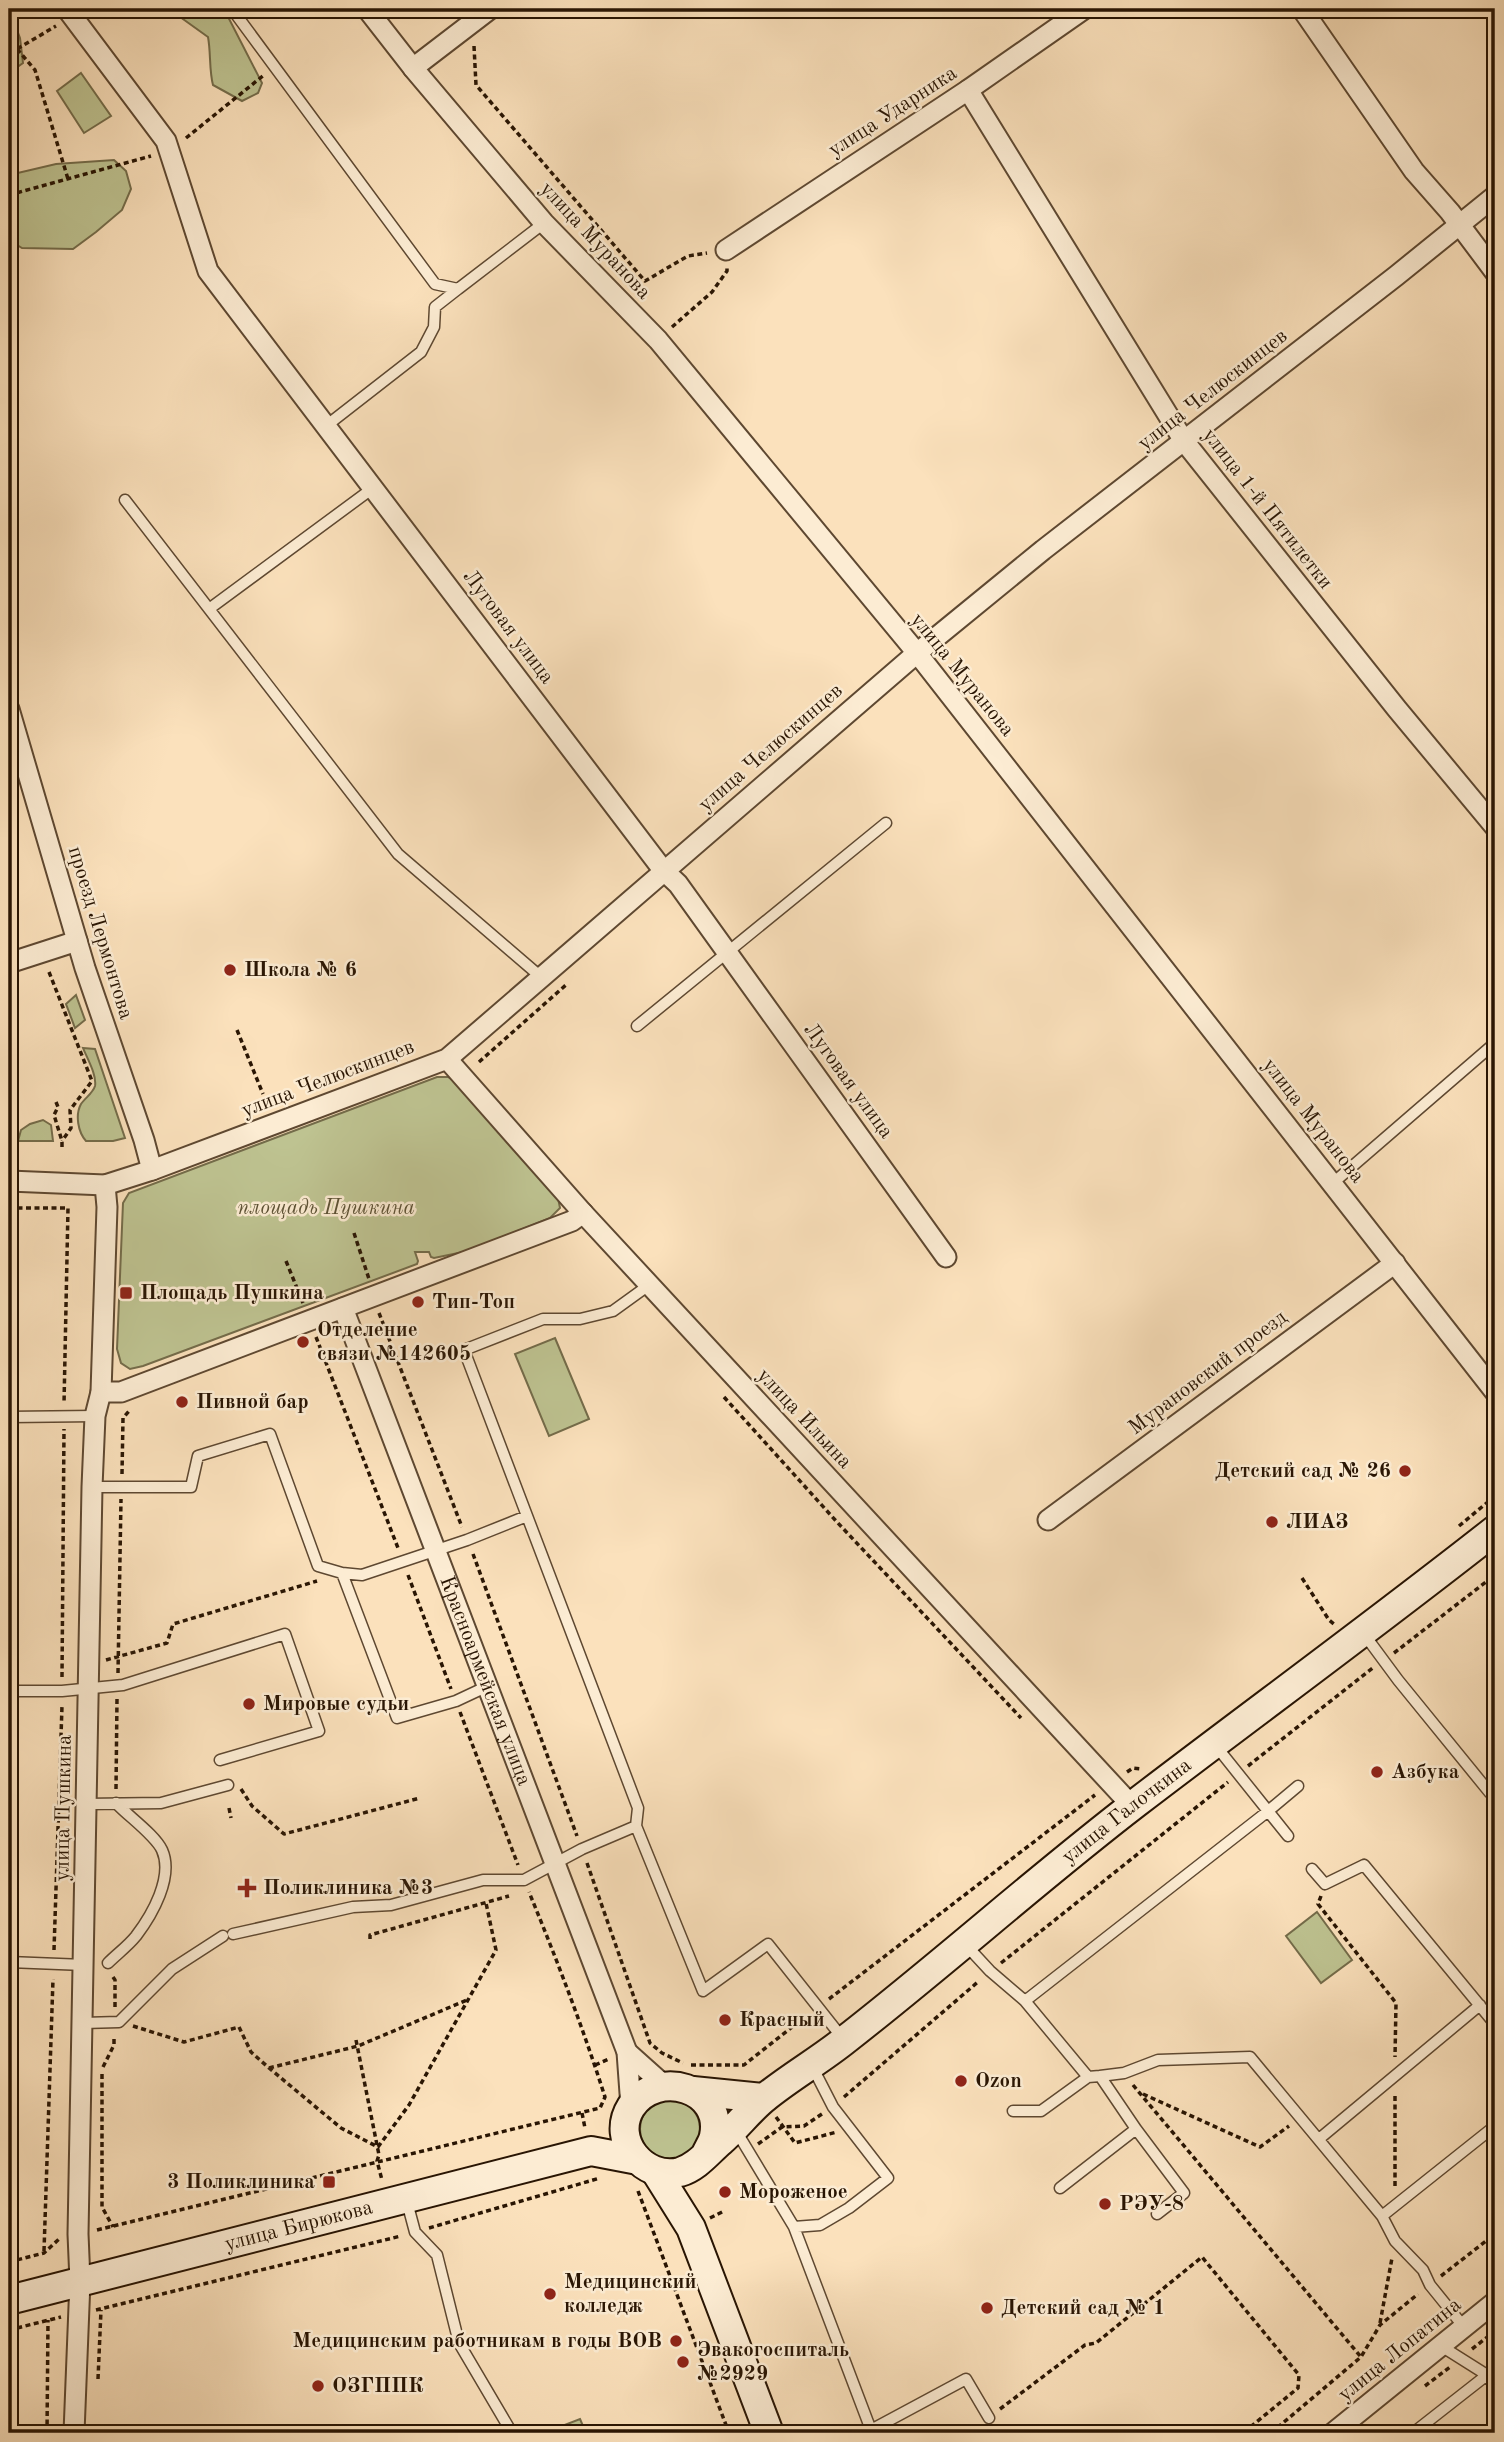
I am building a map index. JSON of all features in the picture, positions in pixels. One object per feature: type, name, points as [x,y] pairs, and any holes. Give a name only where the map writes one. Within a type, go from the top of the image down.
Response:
[{"type":"street","name":"улица Муранова","points":[[367,9],[413,68],[544,223],[657,340],[916,653],[1495,1392]]},
{"type":"street","points":[[413,68],[490,9]]},
{"type":"street","name":"улица Ударника","points":[[726,250],[968,90],[1084,9]]},
{"type":"street","points":[[1302,9],[1413,171],[1495,272]]},
{"type":"street","name":"Луговая улица","points":[[70,13],[166,141],[208,271],[663,870],[678,884],[946,1257]]},
{"type":"street","name":"улица 1-й Пятилетки","points":[[968,90],[1184,441],[1397,709],[1495,827]]},
{"type":"street","name":"улица Челюскинцев","points":[[9,1181],[105,1185],[152,1170],[447,1059],[916,653],[1043,550],[1495,196]]},
{"type":"street","name":"проезд Лермонтова","points":[[9,709],[77,941],[152,1170]]},
{"type":"street","points":[[9,963],[77,941]]},
{"type":"street","name":"улица Ильина","points":[[447,1059],[583,1213],[1132,1806]]},
{"type":"street","name":"улица Пушкина","points":[[75,2433],[80,2281],[78,2234],[92,1487],[95,1416],[101,1392],[107,1207],[105,1185]]},
{"type":"street","points":[[101,1392],[121,1392],[572,1222],[583,1213]]},
{"type":"street","name":"Мурановский проезд","points":[[1048,1520],[1395,1263]]},
{"type":"street","name":"Красноармейская улица","points":[[343,1308],[627,2052]]},
{"type":"street","name":"улица Галочкина","points":[[700,2160],[742,2139],[764,2098],[845,2040],[1132,1806],[1495,1530]]},
{"type":"street","points":[[627,2052],[665,2086]]},
{"type":"street","points":[[627,2052],[629,2113],[625,2130],[628,2146],[643,2171],[691,2228],[769,2433]]},
{"type":"street","points":[[700,2160],[670,2173],[643,2171],[591,2151],[629,2113],[639,2099],[665,2086],[764,2098]]},
{"type":"street","points":[[691,2228],[700,2160],[714,2136],[713,2120],[706,2103],[694,2091]]},
{"type":"street","name":"улица Бирюкова","points":[[9,2300],[591,2151]]},
{"type":"street","name":"улица Лопатина","points":[[1333,2433],[1495,2302]]},
{"type":"lane","points":[[232,9],[435,284],[458,289]]},
{"type":"lane","points":[[326,426],[421,352],[434,327],[435,307],[544,223]]},
{"type":"lane","points":[[209,610],[373,488]]},
{"type":"lane","points":[[125,500],[398,854],[541,977]]},
{"type":"lane","points":[[637,1026],[886,823]]},
{"type":"lane","points":[[1333,1184],[1495,1043]]},
{"type":"lane","points":[[649,1284],[613,1311],[580,1319],[543,1319],[464,1350],[638,1808],[636,1826],[703,1992],[768,1944],[845,2040]]},
{"type":"lane","points":[[9,1417],[95,1416]]},
{"type":"lane","points":[[92,1487],[191,1487],[198,1456],[270,1434],[318,1566],[362,1575],[467,1540],[527,1516]]},
{"type":"lane","points":[[342,1573],[397,1718],[456,1701],[489,1686]]},
{"type":"lane","points":[[1363,1633],[1490,1794]]},
{"type":"lane","points":[[9,1691],[62,1691],[118,1686],[285,1634],[319,1731],[220,1760]]},
{"type":"lane","points":[[1214,1744],[1288,1836]]},
{"type":"lane","points":[[86,1804],[161,1803],[233,1785]]},
{"type":"lane","points":[[1025,2001],[1298,1786]]},
{"type":"lane","points":[[108,1963],[135,1937],[156,1903],[165,1872],[162,1849],[116,1803]]},
{"type":"lane","points":[[83,2023],[117,2022],[172,1969],[228,1935],[353,1906],[391,1905],[483,1880],[524,1880],[582,1849],[636,1826]]},
{"type":"lane","points":[[1312,1869],[1325,1884],[1364,1865],[1495,2024]]},
{"type":"lane","points":[[964,1944],[1025,2001],[1088,2077]]},
{"type":"lane","points":[[9,1962],[84,1965]]},
{"type":"lane","points":[[1319,2140],[1480,2005]]},
{"type":"lane","points":[[1013,2111],[1041,2111],[1088,2077],[1124,2073],[1158,2060],[1250,2057],[1382,2217],[1395,2241],[1423,2270],[1430,2285],[1464,2326]]},
{"type":"lane","points":[[794,2227],[820,2225],[849,2208],[888,2178],[833,2107],[812,2065]]},
{"type":"lane","points":[[1100,2076],[1184,2193],[1157,2214]]},
{"type":"lane","points":[[1382,2217],[1495,2126]]},
{"type":"lane","points":[[1060,2188],[1136,2129]]},
{"type":"lane","points":[[742,2139],[794,2227],[867,2432],[966,2379],[989,2418]]},
{"type":"lane","points":[[397,2200],[415,2232],[437,2255],[459,2343],[512,2433]]},
{"type":"lane","points":[[1441,2346],[1487,2375],[1495,2386]]},
{"type":"lane","points":[[1413,2433],[1487,2375]]},
{"type":"path","points":[[9,51],[17,49],[70,13]]},
{"type":"path","points":[[473,22],[476,85],[645,281],[688,256],[726,250],[727,271],[712,292],[657,340]]},
{"type":"path","points":[[17,49],[35,71],[68,178]]},
{"type":"path","points":[[49,972],[92,1081],[70,1110],[71,1128],[62,1141]]},
{"type":"path","points":[[237,1030],[263,1094]]},
{"type":"path","points":[[56,1102],[58,1107],[54,1115],[62,1147]]},
{"type":"path","points":[[9,1208],[68,1208],[62,1691],[44,2253]]},
{"type":"path","points":[[354,1233],[379,1312],[582,1849],[650,2043],[662,2053],[686,2064],[744,2065],[1112,1783],[1133,1768],[1141,1770],[1152,1762]]},
{"type":"path","points":[[286,1261],[310,1320]]},
{"type":"path","points":[[116,1803],[123,1418],[127,1413]]},
{"type":"path","points":[[1455,1529],[1495,1496]]},
{"type":"path","points":[[89,1666],[167,1643],[173,1624],[342,1573]]},
{"type":"path","points":[[742,2139],[782,2127],[804,2126],[833,2107],[990,1971],[1383,1660],[1495,1575]]},
{"type":"path","points":[[233,1785],[284,1834],[420,1798]]},
{"type":"path","points":[[229,1808],[231,1818]]},
{"type":"path","points":[[1325,1884],[1318,1903],[1396,2003],[1395,2206]]},
{"type":"path","points":[[370,1939],[370,1935],[509,1896]]},
{"type":"path","points":[[378,2147],[409,2105],[496,1950],[486,1903]]},
{"type":"path","points":[[113,2227],[102,2207],[103,2063],[114,2045],[117,2022],[115,1980]]},
{"type":"path","points":[[269,2068],[358,2046],[468,1999]]},
{"type":"path","points":[[117,2022],[184,2042],[239,2027],[251,2052],[269,2068],[341,2128],[378,2147]]},
{"type":"path","points":[[356,2040],[378,2147],[377,2161],[397,2200]]},
{"type":"path","points":[[1124,2073],[1361,2357],[1271,2433]]},
{"type":"path","points":[[1141,2093],[1260,2147],[1299,2119]]},
{"type":"path","points":[[9,2262],[44,2253],[56,2240],[78,2234],[600,2108],[605,2097]]},
{"type":"path","points":[[782,2127],[795,2143],[849,2128]]},
{"type":"path","points":[[643,2171],[729,2433]]},
{"type":"path","points":[[9,2330],[415,2232],[609,2176]]},
{"type":"path","points":[[1380,2325],[1395,2241]]},
{"type":"path","points":[[989,2418],[1084,2345],[1096,2343],[1202,2257],[1299,2375],[1298,2388],[1243,2433]]},
{"type":"path","points":[[97,2392],[101,2309]]},
{"type":"path","points":[[47,2433],[48,2320]]},
{"type":"green space","points":[[9,9],[20,38],[23,63],[13,70],[9,68]]},
{"type":"green space","points":[[169,9],[224,9],[262,83],[258,93],[242,101],[213,85],[208,37]]},
{"type":"green space","points":[[81,73],[111,116],[84,133],[57,91]]},
{"type":"green space","points":[[114,160],[126,171],[131,189],[122,210],[96,232],[73,249],[22,248],[9,240],[9,175],[56,164]]},
{"type":"green space","points":[[76,995],[85,1020],[75,1028],[66,1004]]},
{"type":"green space","points":[[83,1048],[95,1049],[125,1138],[86,1141],[81,1133],[78,1123],[79,1108],[95,1086],[93,1072]]},
{"type":"green space","name":"площадь Пушкина","points":[[437,1077],[453,1080],[558,1198],[560,1208],[550,1218],[468,1251],[434,1258],[429,1252],[415,1252],[417,1264],[143,1366],[130,1369],[121,1363],[117,1349],[123,1203],[129,1193]]},
{"type":"green space","points":[[43,1120],[51,1125],[53,1141],[18,1141],[21,1130]]},
{"type":"green space","points":[[555,1338],[589,1419],[549,1436],[515,1354]]},
{"type":"green space","points":[[1317,1912],[1352,1960],[1321,1983],[1286,1936]]},
{"type":"green space","points":[[664,2099],[676,2099],[695,2112],[700,2129],[698,2141],[687,2154],[676,2159],[664,2159],[645,2146],[640,2135],[640,2123],[653,2104]]},
{"type":"green space","points":[[580,2419],[586,2433],[544,2433]]},
{"type":"place","name":"Школа № 6","points":[[230,970]]},
{"type":"place","name":"Площадь Пушкина","points":[[126,1293]]},
{"type":"place","name":"Тип-Топ","points":[[418,1302]]},
{"type":"place","name":"Отделение связи №142605","points":[[303,1342]]},
{"type":"place","name":"Пивной бар","points":[[182,1402]]},
{"type":"place","name":"Детский сад № 26","points":[[1405,1471]]},
{"type":"place","name":"ЛИАЗ","points":[[1272,1522]]},
{"type":"place","name":"Мировые судьи","points":[[249,1704]]},
{"type":"place","name":"Азбука","points":[[1377,1772]]},
{"type":"place","name":"Поликлиника №3","points":[[247,1888]]},
{"type":"place","name":"Красный","points":[[725,2020]]},
{"type":"place","name":"Ozon","points":[[961,2081]]},
{"type":"place","name":"3 Поликлиника","points":[[329,2182]]},
{"type":"place","name":"Мороженое","points":[[725,2192]]},
{"type":"place","name":"РЭУ-8","points":[[1105,2204]]},
{"type":"place","name":"Медицинский колледж","points":[[550,2294]]},
{"type":"place","name":"Детский сад № 1","points":[[987,2308]]},
{"type":"place","name":"Медицинским работникам в годы ВОВ","points":[[676,2341]]},
{"type":"place","name":"Эвакогоспиталь №2929","points":[[683,2362]]},
{"type":"place","name":"ОЗГППК","points":[[318,2386]]}]
